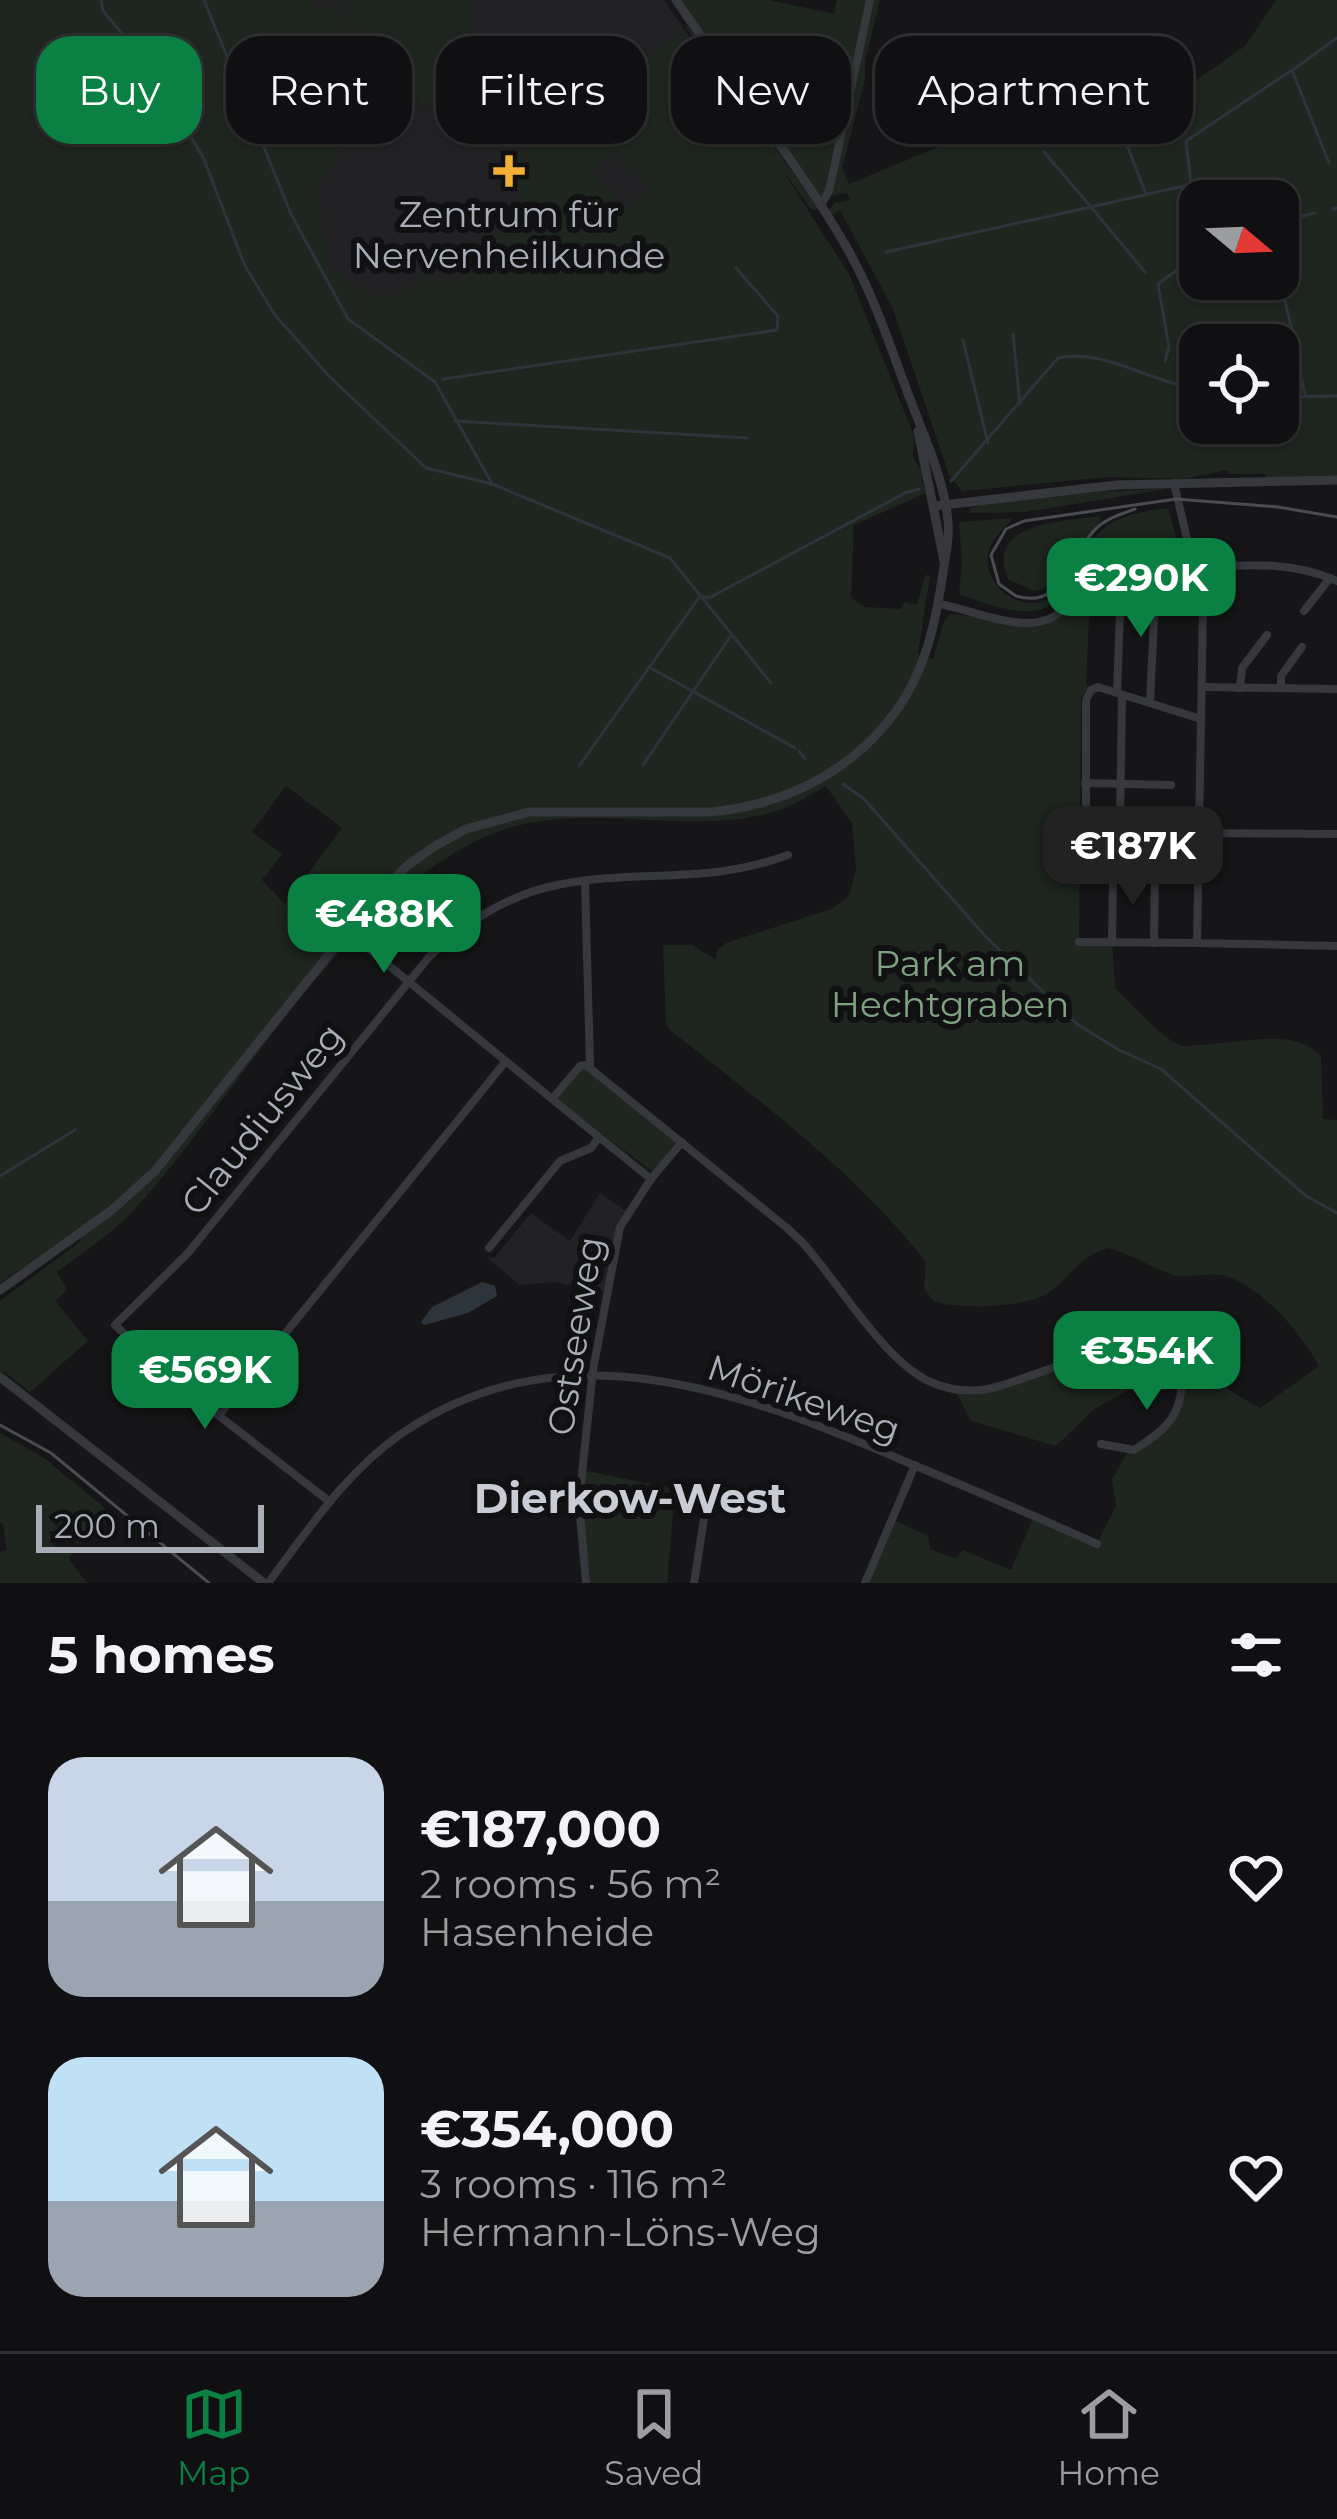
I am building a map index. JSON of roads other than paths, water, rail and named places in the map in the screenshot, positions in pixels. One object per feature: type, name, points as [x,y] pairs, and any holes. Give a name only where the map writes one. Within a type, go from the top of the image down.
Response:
[{"type":"street","points":[[0,1290],[92,1226],[155,1171],[375,897],[408,865],[449,838],[486,822],[548,811],[734,810],[772,801],[813,783],[867,745],[897,711],[924,661],[944,561],[940,505],[916,414],[863,279],[823,202],[676,0]]},
{"type":"street","points":[[823,202],[870,0]]},
{"type":"street","points":[[940,505],[1116,485],[1337,480]]},
{"type":"street","points":[[1174,483],[1203,608],[1197,943]]},
{"type":"street","points":[[1195,568],[1271,564],[1334,579],[1304,611]]},
{"type":"street","points":[[1150,703],[1159,583]]},
{"type":"street","points":[[939,604],[1037,622],[1055,616],[1093,586],[1121,585],[1203,608]]},
{"type":"street","points":[[1112,942],[1121,783],[1121,585]]},
{"type":"street","points":[[1240,688],[1243,668],[1267,635]]},
{"type":"street","points":[[1281,688],[1281,676],[1302,647]]},
{"type":"street","points":[[1199,848],[1089,812],[1084,802],[1087,695],[1098,687],[1202,719]]},
{"type":"street","points":[[1202,687],[1337,689]]},
{"type":"street","points":[[1084,783],[1172,784]]},
{"type":"street","points":[[1199,833],[1337,834]]},
{"type":"street","name":"Claudiusweg","points":[[219,1415],[146,1357],[115,1325],[188,1253],[449,938],[476,918],[540,889],[585,881],[719,874],[788,855]]},
{"type":"street","points":[[1154,943],[1155,874]]},
{"type":"street","points":[[585,881],[590,1068]]},
{"type":"street","points":[[348,932],[652,1179]]},
{"type":"street","points":[[1079,942],[1337,946]]},
{"type":"street","points":[[330,1502],[219,1415],[506,1061]]},
{"type":"street","points":[[552,1099],[580,1066],[590,1068],[802,1241],[892,1354],[932,1383],[955,1390],[980,1390],[1118,1348],[1157,1350],[1174,1364],[1180,1377],[1183,1390],[1176,1412],[1153,1438],[1134,1450],[1101,1444]]},
{"type":"street","points":[[489,1248],[560,1161],[591,1148],[599,1137]]},
{"type":"street","name":"Ostseeweg","points":[[586,1583],[579,1502],[593,1375],[620,1227],[682,1142]]},
{"type":"street","name":"Mörikeweg","points":[[266,1583],[368,1459],[398,1436],[444,1408],[532,1379],[593,1375],[677,1383],[752,1401],[1097,1544]]},
{"type":"street","points":[[0,1378],[266,1583]]},
{"type":"street","points":[[865,1583],[915,1466]]},
{"type":"street","points":[[694,1583],[706,1506]]},
{"type":"waterway","points":[[101,0],[103,11],[143,58],[203,157],[245,266],[275,315],[328,375],[426,468],[492,484],[670,558],[771,683]]},
{"type":"waterway","points":[[204,0],[291,214],[348,319],[435,382],[491,482]]},
{"type":"waterway","points":[[1294,69],[1337,38]]},
{"type":"waterway","points":[[1190,180],[1186,141],[1292,70],[1329,163]]},
{"type":"waterway","points":[[1126,144],[1146,194]]},
{"type":"waterway","points":[[1044,152],[1091,207],[1179,187]]},
{"type":"waterway","points":[[886,252],[1091,207],[1145,272]]},
{"type":"waterway","points":[[1333,209],[1337,208]]},
{"type":"waterway","points":[[1299,217],[1315,213]]},
{"type":"waterway","points":[[443,379],[777,330],[778,316],[736,268]]},
{"type":"waterway","points":[[1165,361],[1169,347],[1158,284],[1179,268]]},
{"type":"waterway","points":[[1285,300],[1291,324]]},
{"type":"waterway","points":[[1013,334],[1020,404]]},
{"type":"waterway","points":[[963,340],[988,443]]},
{"type":"waterway","points":[[951,481],[1058,358],[1111,362],[1179,385]]},
{"type":"waterway","points":[[1299,366],[1305,394]]},
{"type":"waterway","points":[[1299,397],[1337,396]]},
{"type":"waterway","points":[[455,421],[747,438]]},
{"type":"waterway","points":[[579,766],[700,596],[709,598],[919,489]]},
{"type":"waterway","points":[[643,765],[730,637]]},
{"type":"waterway","points":[[649,667],[795,748]]},
{"type":"waterway","points":[[799,751],[805,759]]},
{"type":"waterway","points":[[843,784],[864,799],[986,937],[1077,1024],[1161,1069],[1306,1196],[1337,1213]]},
{"type":"waterway","points":[[0,1176],[75,1130]]},
{"type":"tram line","points":[[1135,509],[1096,528],[1063,580],[1044,596],[1016,596],[999,584],[991,555],[1006,529],[1024,521],[1176,499],[1337,517]]},
{"type":"tram line","points":[[0,1425],[51,1453],[209,1583]]},
{"type":"place","name":"Zentrum für Nervenheilkunde","points":[[509,171]]},
{"type":"district","name":"Dierkow-West","points":[[630,1498]]},
{"type":"park label","name":"Park am Hechtgraben","points":[[950,984]]}]
